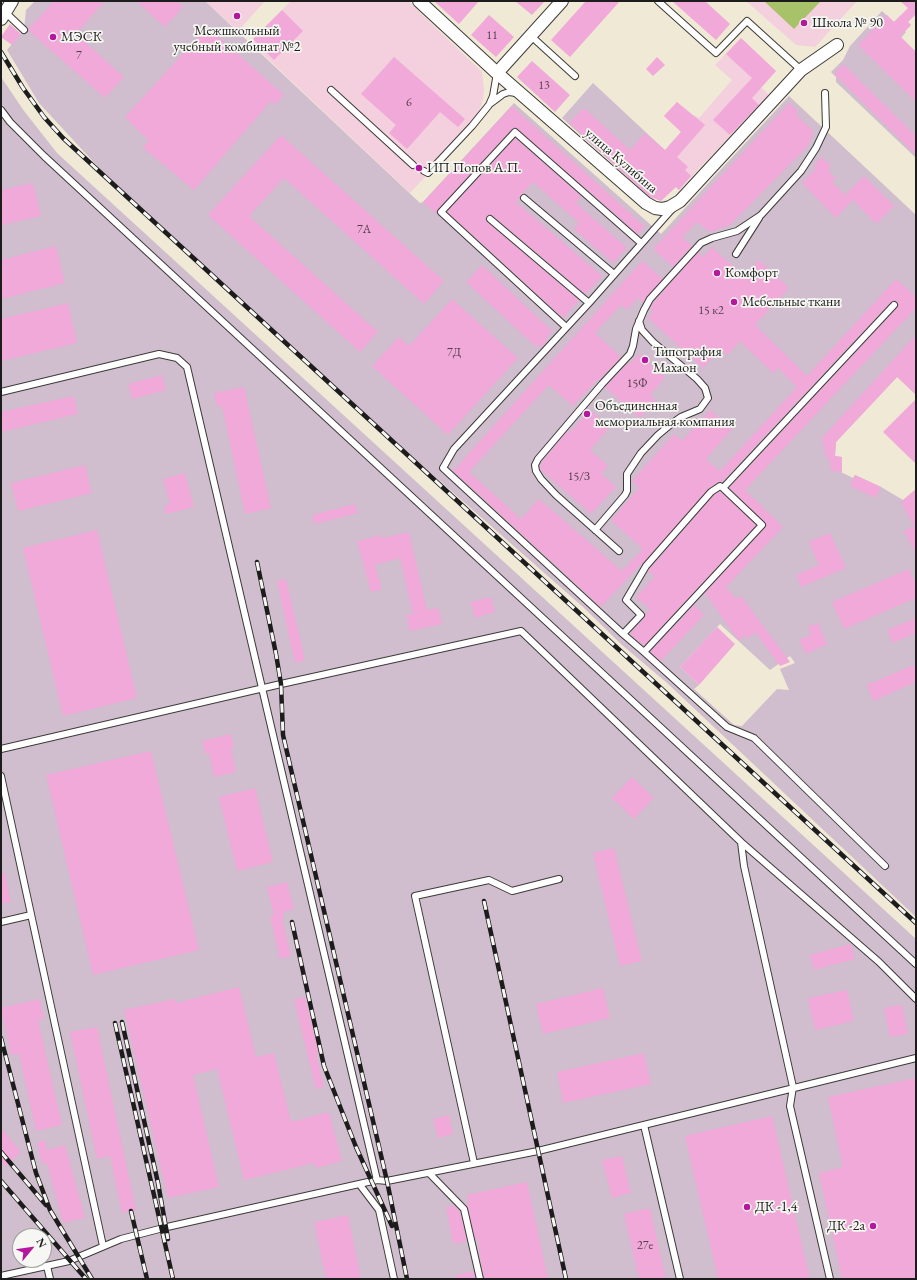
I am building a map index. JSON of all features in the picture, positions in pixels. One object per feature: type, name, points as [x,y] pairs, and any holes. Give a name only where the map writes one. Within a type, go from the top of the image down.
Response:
[{"type":"street","points":[[3,16],[12,1]]},
{"type":"street","name":"улица Кулибина","points":[[419,1],[497,73],[646,203],[655,208],[662,209],[670,207],[680,201],[801,70],[837,45]]},
{"type":"street","points":[[497,73],[562,1]]},
{"type":"lane","points":[[658,1],[716,53],[747,21],[801,70]]},
{"type":"lane","points":[[3,16],[24,30]]},
{"type":"lane","points":[[531,36],[575,76]]},
{"type":"lane","points":[[489,106],[493,96],[497,73]]},
{"type":"lane","points":[[331,90],[414,165]]},
{"type":"lane","points":[[424,171],[428,173],[498,96],[509,92],[518,94],[531,103]]},
{"type":"lane","points":[[736,254],[761,215],[801,171],[816,148],[826,128],[824,93]]},
{"type":"lane","points":[[1,110],[10,122],[44,156],[916,964]]},
{"type":"lane","points":[[566,327],[441,212],[515,132],[641,244]]},
{"type":"lane","points":[[524,198],[614,274]]},
{"type":"lane","points":[[680,201],[589,303],[454,449],[443,468],[623,634],[727,727],[754,738],[884,866]]},
{"type":"lane","points":[[619,551],[556,495],[541,479],[536,471],[538,459],[602,384],[630,354],[636,328],[650,299],[702,243],[712,238],[737,231],[761,215]]},
{"type":"lane","points":[[490,219],[589,303]]},
{"type":"lane","points":[[723,488],[894,305]]},
{"type":"lane","points":[[595,530],[625,495],[627,490],[627,474],[641,453],[670,425],[681,417],[700,408],[708,398],[705,388],[697,379],[653,342],[642,330],[639,321]]},
{"type":"lane","points":[[1,392],[159,354],[178,358],[187,367],[377,1180]]},
{"type":"lane","points":[[623,634],[641,615],[626,600],[646,566],[711,492],[720,486],[723,488],[762,525],[644,652]]},
{"type":"lane","points":[[1,749],[521,631],[741,842],[879,962],[916,999]]},
{"type":"lane","points":[[1,776],[103,1246]]},
{"type":"lane","points":[[741,842],[744,866],[793,1087],[790,1106],[830,1279]]},
{"type":"lane","points":[[474,1163],[416,896],[488,880],[512,892],[559,879]]},
{"type":"lane","points":[[1,922],[31,915]]},
{"type":"lane","points":[[52,1265],[69,1261],[121,1239],[167,1227],[377,1180],[387,1181],[538,1151],[793,1087],[916,1058]]},
{"type":"lane","points":[[644,1125],[680,1279]]},
{"type":"lane","points":[[429,1173],[464,1209],[480,1279]]},
{"type":"lane","points":[[360,1185],[379,1210],[394,1279]]},
{"type":"lane","points":[[1,1276],[38,1268]]},
{"type":"lane","points":[[47,1268],[50,1279]]},
{"type":"shaded area","points":[[35,1],[205,1],[420,203],[423,202],[514,103],[661,234],[789,96],[916,215],[916,357],[836,442],[835,456],[842,457],[841,472],[853,478],[855,475],[881,487],[903,500],[915,490],[916,492],[916,917],[666,682],[622,645],[583,607],[399,445],[113,183],[39,103],[7,50],[24,30],[26,10]],"holes":[[[720,624],[770,670],[790,656],[795,663],[780,669],[789,690],[777,689],[742,726],[734,725],[694,689],[699,685],[680,667]]]},
{"type":"shaded area","name":"Межшкольный учебный комбинат №2","points":[[205,1],[265,1],[238,31]]},
{"type":"shaded area","points":[[291,1],[408,1],[482,72],[484,90],[483,99],[479,112],[472,126],[410,193],[250,42]]},
{"type":"shaded area","name":"Школа № 90","points":[[746,1],[857,1],[815,47],[796,45]]},
{"type":"shaded area","points":[[882,11],[894,22],[901,15],[911,25],[901,38],[916,52],[916,158],[836,82],[836,77],[831,72],[843,60],[850,46]]},
{"type":"shaded area","points":[[741,38],[776,71],[761,87],[769,95],[679,190],[668,180],[668,146],[686,126],[679,129],[664,116],[677,102],[693,116],[694,115],[699,118],[732,80],[715,65]]},
{"type":"shaded area","points":[[1,77],[24,111],[57,153],[916,939],[916,1279],[1,1279]]},
{"type":"shaded area","points":[[593,83],[667,152],[658,177],[644,192],[562,118]]},
{"type":"green space","points":[[764,1],[821,1],[794,29]]},
{"type":"building","points":[[54,1],[105,1],[76,34],[124,77],[105,98],[28,30]]},
{"type":"building","points":[[136,1],[176,1],[183,7],[165,27]]},
{"type":"building","points":[[434,1],[479,1],[459,24]]},
{"type":"building","points":[[515,1],[545,1],[532,15]]},
{"type":"building","points":[[586,1],[620,1],[570,57],[551,40]]},
{"type":"building","points":[[672,1],[705,1],[730,24],[716,40]]},
{"type":"building","points":[[900,1],[916,1],[916,16],[915,15],[908,22],[911,25],[900,36],[916,52],[916,102],[858,45],[887,15],[894,22],[908,8]]},
{"type":"building","points":[[282,10],[303,31],[274,60],[253,39]]},
{"type":"building","points":[[489,15],[514,37],[496,57],[471,35]]},
{"type":"building","points":[[10,24],[21,34],[12,45],[1,37]]},
{"type":"building","points":[[205,25],[284,95],[275,105],[271,101],[194,190],[142,147],[149,141],[125,117],[200,35],[198,33]]},
{"type":"building","points":[[741,38],[776,71],[752,98],[759,105],[730,135],[713,120],[752,78],[726,54]]},
{"type":"building","points":[[394,57],[465,119],[458,127],[440,112],[407,149],[389,133],[396,125],[361,94]]},
{"type":"building","points":[[657,57],[665,65],[653,76],[646,69]]},
{"type":"building","points":[[532,61],[570,95],[555,112],[517,77]]},
{"type":"building","points":[[843,64],[916,136],[916,155],[834,74]]},
{"type":"building","points":[[677,102],[705,125],[677,157],[688,167],[685,170],[691,176],[679,190],[676,187],[661,201],[650,197],[569,123],[584,108],[630,150],[645,133],[665,150],[681,132],[664,116]]},
{"type":"building","points":[[789,103],[799,112],[796,115],[814,132],[808,146],[730,225],[710,232],[697,222],[682,237],[692,246],[673,267],[653,249]]},
{"type":"building","points":[[512,106],[645,227],[638,234],[516,128],[512,129],[435,213],[423,202]]},
{"type":"building","points":[[281,135],[444,281],[424,304],[284,178],[249,216],[378,332],[360,352],[208,215]]},
{"type":"building","points":[[515,138],[581,196],[576,203],[627,248],[613,263],[574,229],[579,223],[533,182],[521,195],[516,202],[602,276],[585,294],[493,216],[487,216],[487,222],[579,300],[563,318],[447,212]]},
{"type":"building","points":[[822,157],[831,166],[828,171],[836,178],[832,182],[845,195],[864,176],[894,206],[876,224],[853,200],[836,218],[802,183],[816,168],[814,165]]},
{"type":"building","points":[[33,183],[41,216],[1,225],[1,190]]},
{"type":"building","points":[[56,246],[65,283],[1,299],[1,260]]},
{"type":"building","points":[[712,247],[744,276],[759,260],[789,288],[755,325],[807,376],[896,279],[916,297],[916,308],[745,490],[783,527],[726,587],[736,599],[741,596],[790,662],[780,666],[756,633],[746,639],[744,635],[739,641],[705,593],[766,526],[765,522],[729,488],[897,308],[897,301],[891,302],[722,482],[718,482],[708,489],[642,565],[641,564],[601,607],[453,471],[642,261],[663,279],[647,296],[643,303],[638,298],[627,310],[621,305],[595,333],[621,357],[573,406],[549,385],[469,472],[521,519],[539,499],[622,571],[643,549],[611,520],[639,488],[632,481],[674,434],[682,441],[710,410],[732,429],[706,459],[720,471],[797,387],[778,368],[773,373],[740,341],[728,355],[721,349],[703,368],[648,318],[653,312],[650,309],[654,302],[698,252],[703,257]]},
{"type":"building","points":[[482,265],[552,331],[546,338],[548,340],[541,348],[537,344],[535,346],[466,282]]},
{"type":"building","points":[[452,299],[518,358],[448,435],[372,366],[399,337],[409,346]]},
{"type":"building","points":[[68,303],[77,343],[1,361],[1,319]]},
{"type":"building","points":[[916,335],[916,395],[897,377],[836,442],[835,456],[833,456],[842,457],[842,472],[831,471],[829,457],[826,458],[822,438]]},
{"type":"building","points":[[639,354],[665,378],[650,395],[656,400],[640,418],[605,387],[628,363],[630,364]]},
{"type":"building","points":[[162,375],[166,390],[132,399],[128,384]]},
{"type":"building","points":[[244,387],[271,508],[245,514],[222,406],[217,407],[214,393]]},
{"type":"building","points":[[74,396],[78,414],[1,432],[1,412]]},
{"type":"building","points":[[916,399],[916,464],[883,432]]},
{"type":"building","points":[[590,410],[609,428],[590,450],[608,466],[601,473],[616,487],[591,514],[540,469],[542,462],[568,430],[570,432]]},
{"type":"building","points":[[85,465],[92,493],[18,511],[11,483]]},
{"type":"building","points":[[185,473],[194,507],[166,514],[164,506],[170,504],[163,479]]},
{"type":"building","points":[[855,475],[881,487],[876,498],[850,486]]},
{"type":"building","points":[[916,489],[916,554],[904,531],[914,526],[901,502]]},
{"type":"building","points":[[720,491],[756,525],[644,646],[630,634],[650,609],[636,597],[655,576],[648,571],[714,495]]},
{"type":"building","points":[[355,504],[358,513],[315,524],[312,515]]},
{"type":"building","points":[[97,530],[137,698],[63,716],[23,548]]},
{"type":"building","points":[[409,532],[427,610],[438,608],[442,624],[410,631],[406,615],[413,614],[400,558],[375,565],[382,589],[371,592],[357,541],[381,535],[382,538]]},
{"type":"building","points":[[830,533],[846,568],[801,587],[796,575],[819,565],[809,542]]},
{"type":"building","points":[[909,569],[916,585],[916,598],[844,629],[832,602]]},
{"type":"building","points":[[286,579],[305,660],[295,663],[277,581]]},
{"type":"building","points":[[491,597],[495,612],[475,618],[471,602]]},
{"type":"building","points":[[694,605],[704,615],[661,661],[650,652]]},
{"type":"building","points":[[916,618],[916,633],[893,643],[887,630]]},
{"type":"building","points":[[818,623],[827,644],[806,654],[799,640],[811,635],[808,627]]},
{"type":"building","points":[[717,627],[735,644],[699,685],[680,667]]},
{"type":"building","points":[[916,664],[916,682],[873,701],[867,685]]},
{"type":"building","points":[[231,734],[234,747],[231,748],[236,772],[214,777],[209,753],[205,754],[202,741]]},
{"type":"building","points":[[151,751],[199,950],[93,975],[46,775]]},
{"type":"building","points":[[632,777],[654,798],[634,819],[612,798]]},
{"type":"building","points":[[255,788],[273,862],[237,871],[219,797]]},
{"type":"building","points":[[614,848],[642,961],[620,966],[593,853]]},
{"type":"building","points":[[1,873],[5,873],[11,902],[1,904]]},
{"type":"building","points":[[287,882],[294,909],[283,912],[284,917],[282,918],[291,956],[280,959],[270,916],[274,915],[267,887]]},
{"type":"building","points":[[851,944],[855,959],[814,970],[810,955]]},
{"type":"building","points":[[239,987],[256,1057],[274,1053],[291,1122],[329,1112],[342,1161],[316,1168],[314,1163],[244,1180],[217,1069],[193,1075],[219,1187],[168,1198],[124,1010],[175,999],[176,1003]]},
{"type":"building","points":[[603,988],[610,1018],[543,1034],[536,1004]]},
{"type":"building","points":[[847,990],[854,1021],[815,1030],[808,998]]},
{"type":"building","points":[[305,997],[319,1054],[316,1054],[324,1087],[316,1089],[294,999]]},
{"type":"building","points":[[40,999],[44,1019],[38,1020],[62,1125],[36,1131],[19,1054],[11,1055],[1,1008]]},
{"type":"building","points":[[902,1005],[908,1034],[890,1037],[884,1008]]},
{"type":"building","points":[[97,1027],[136,1210],[122,1213],[110,1156],[97,1159],[70,1032]]},
{"type":"building","points":[[644,1053],[651,1084],[563,1103],[557,1072]]},
{"type":"building","name":"ДК -2а","points":[[916,1078],[916,1279],[842,1279],[819,1173],[843,1167],[828,1097]]},
{"type":"building","points":[[449,1115],[453,1134],[438,1138],[433,1119]]},
{"type":"building","name":"ДК -1,4","points":[[772,1116],[810,1279],[718,1279],[685,1136]]},
{"type":"building","points":[[1,1128],[21,1152],[5,1166],[1,1161]]},
{"type":"building","points":[[45,1140],[47,1150],[65,1145],[85,1218],[63,1223],[47,1163],[42,1164],[37,1142]]},
{"type":"building","points":[[622,1156],[631,1193],[612,1198],[602,1160]]},
{"type":"building","points":[[527,1182],[548,1279],[484,1279],[477,1238],[475,1239],[468,1208],[465,1204],[469,1203],[467,1195]]},
{"type":"building","points":[[454,1206],[460,1211],[467,1241],[453,1244],[446,1207]]},
{"type":"building","points":[[650,1208],[666,1279],[639,1279],[624,1214]]},
{"type":"building","points":[[348,1215],[361,1279],[326,1279],[314,1222]]},
{"type":"building","points":[[474,1271],[475,1279],[456,1279],[456,1275]]},
{"type":"railway","points":[[1,52],[23,88],[44,117],[63,138],[916,923]]},
{"type":"railway","points":[[257,562],[281,684],[283,735],[387,1181],[407,1279]]},
{"type":"railway","points":[[484,901],[566,1279]]},
{"type":"railway","points":[[292,922],[324,1066],[356,1147],[392,1226]]},
{"type":"railway","points":[[122,1022],[158,1183],[168,1239]]},
{"type":"railway","points":[[115,1023],[173,1279]]},
{"type":"railway","points":[[1,1038],[36,1173],[50,1210],[92,1279]]},
{"type":"railway","points":[[1,1152],[46,1205]]},
{"type":"railway","points":[[1,1181],[86,1279]]},
{"type":"railway","points":[[131,1211],[147,1279]]},
{"type":"place","name":"Межшкольный учебный комбинат №2","points":[[237,16]]},
{"type":"place","name":"Школа № 90","points":[[804,23]]},
{"type":"place","name":"МЭСК","points":[[53,37]]},
{"type":"place","name":"ИП Попов А.П.","points":[[419,168]]},
{"type":"place","name":"Комфорт","points":[[717,273]]},
{"type":"place","name":"Мебельные ткани","points":[[734,302]]},
{"type":"place","name":"Типография Махаон","points":[[645,360]]},
{"type":"place","name":"Объединенная мемориальная компания","points":[[587,414]]},
{"type":"place","name":"ДК -1,4","points":[[747,1207]]},
{"type":"place","name":"ДК -2а","points":[[873,1226]]}]
